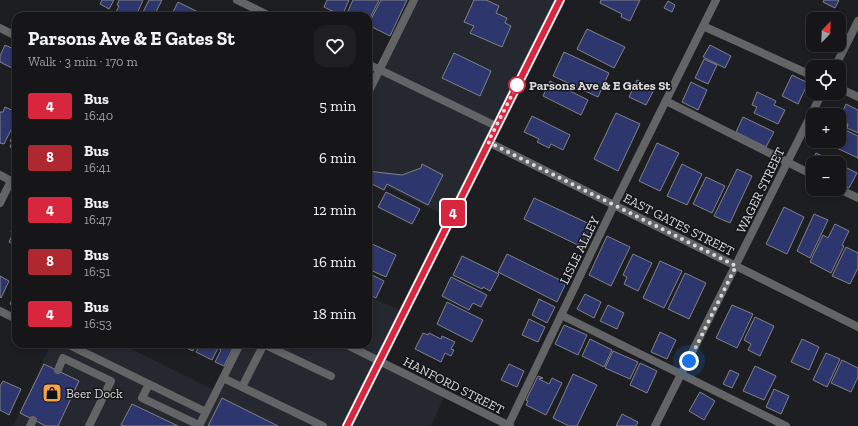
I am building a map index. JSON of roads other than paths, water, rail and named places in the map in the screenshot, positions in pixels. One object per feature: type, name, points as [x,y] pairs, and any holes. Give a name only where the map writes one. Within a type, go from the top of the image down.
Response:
[{"type":"main road","points":[[347,426],[560,0]]},
{"type":"street","points":[[237,0],[262,12]]},
{"type":"street","points":[[372,84],[414,0]]},
{"type":"street","name":"LISLE ALLEY","points":[[509,426],[614,205],[716,0]]},
{"type":"street","points":[[838,60],[858,21]]},
{"type":"street","points":[[703,26],[806,73]]},
{"type":"street","points":[[0,28],[12,34]]},
{"type":"street","points":[[372,66],[496,126]]},
{"type":"street","points":[[846,92],[858,98]]},
{"type":"street","name":"WAGER STREET","points":[[655,426],[819,100]]},
{"type":"street","points":[[666,102],[806,171]]},
{"type":"street","name":"EAST GATES STREET","points":[[488,142],[858,327]]},
{"type":"street","points":[[0,175],[12,181]]},
{"type":"street","points":[[0,203],[12,185]]},
{"type":"street","points":[[846,192],[858,198]]},
{"type":"street","points":[[0,311],[12,317]]},
{"type":"street","points":[[562,315],[786,426]]},
{"type":"street","points":[[75,348],[206,412]]},
{"type":"street","points":[[149,384],[142,398],[199,426],[238,348]]},
{"type":"street","points":[[242,387],[261,348]]},
{"type":"street","points":[[272,348],[331,376]]},
{"type":"street","name":"HANFORD STREET","points":[[354,348],[509,426]]},
{"type":"street","points":[[88,370],[94,357]]},
{"type":"street","points":[[58,370],[63,358],[111,381],[89,426]]},
{"type":"street","points":[[223,378],[323,426]]},
{"type":"place","name":"Parsons Ave & E Gates St","points":[[517,85]]},
{"type":"place","name":"Beer Dock","points":[[52,393]]}]
